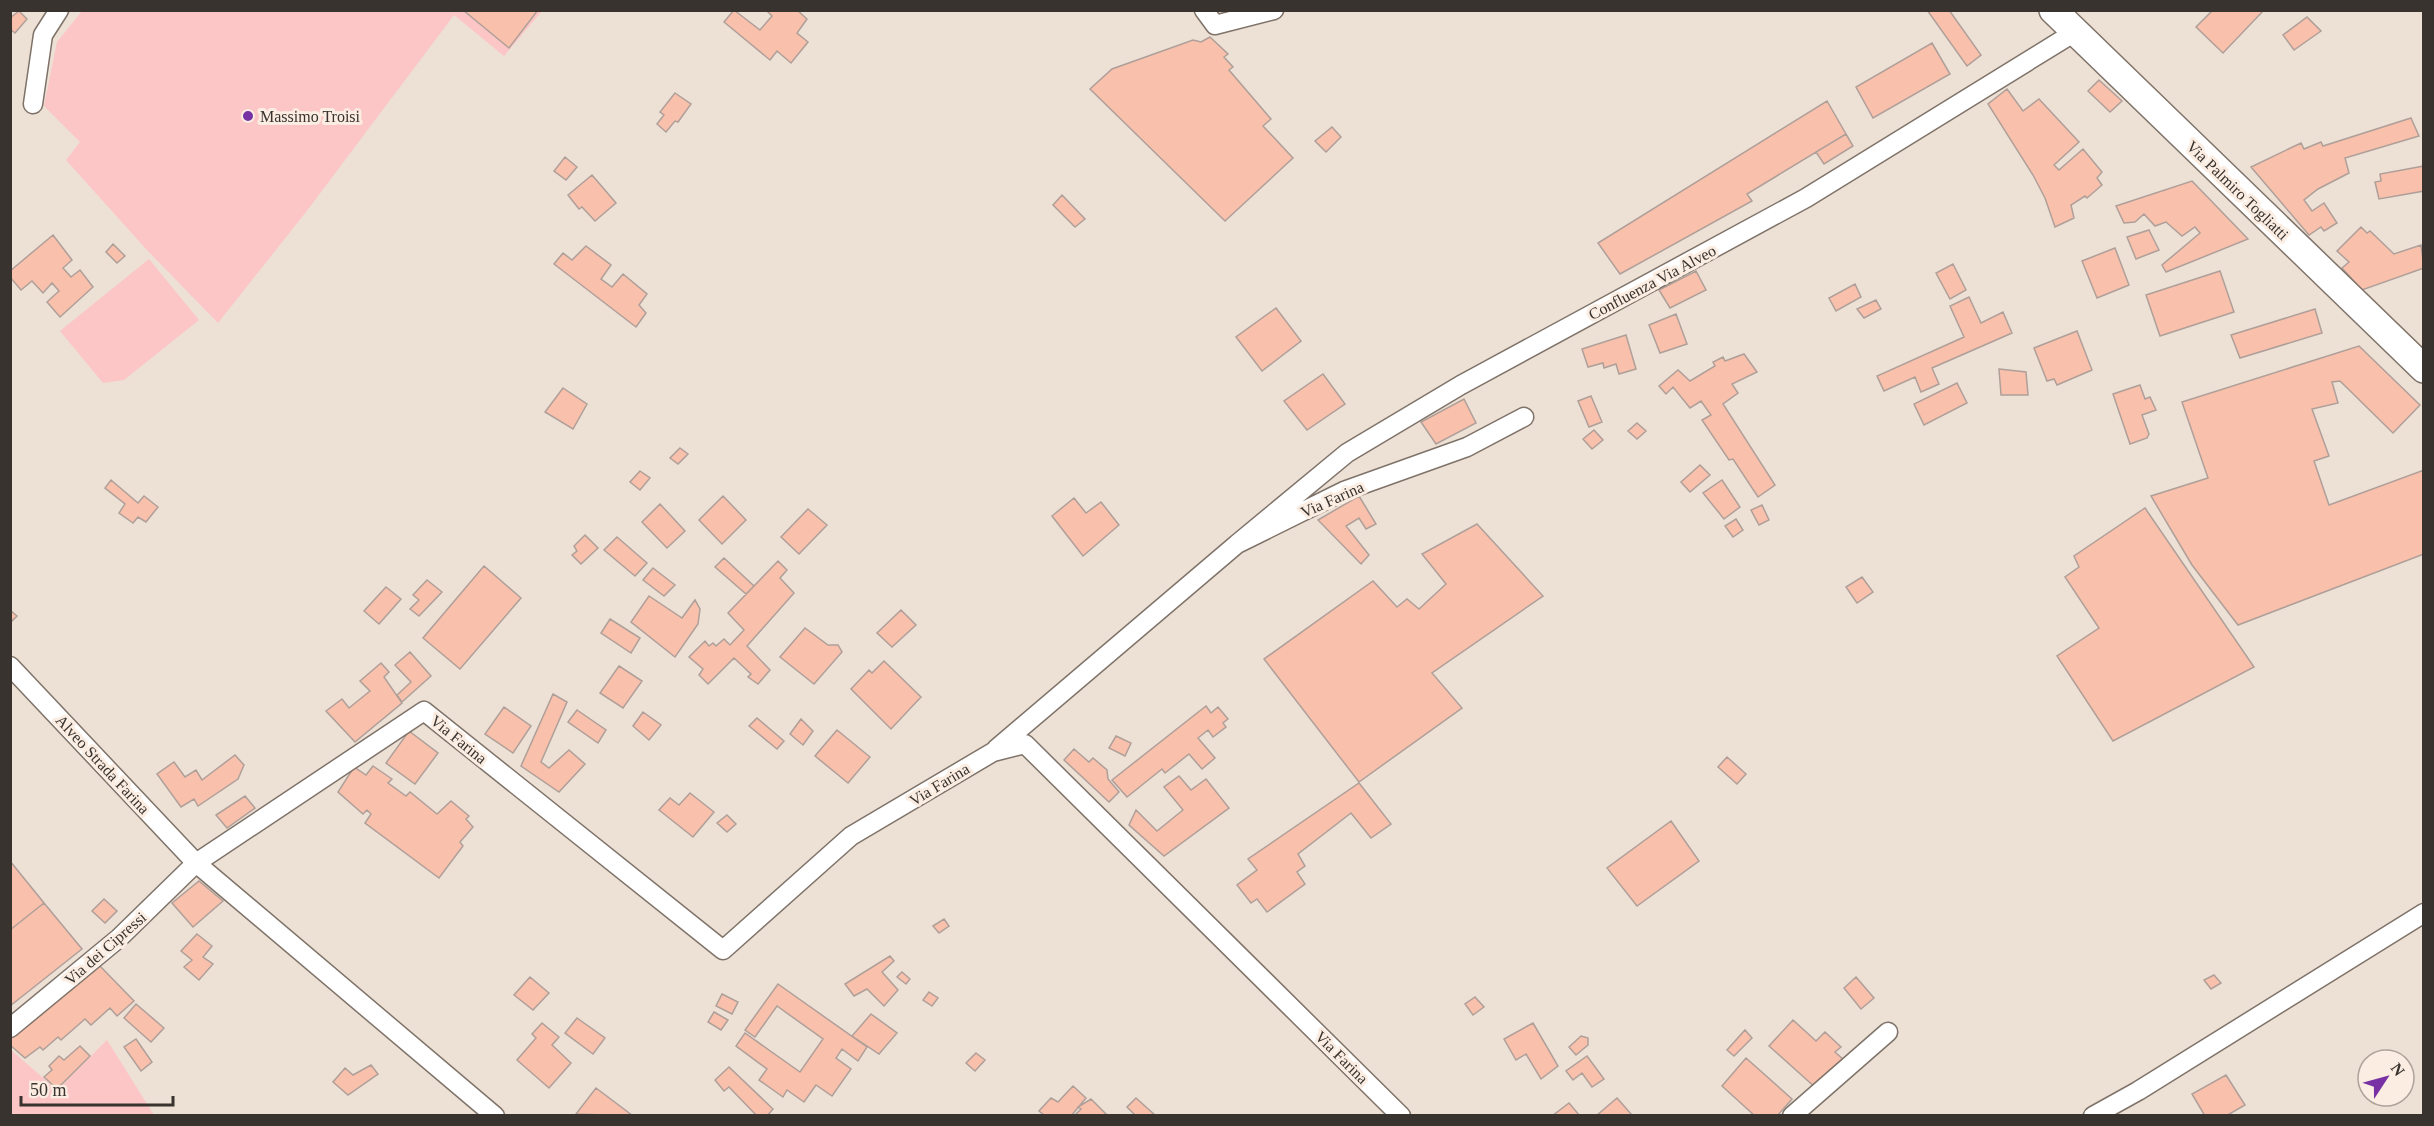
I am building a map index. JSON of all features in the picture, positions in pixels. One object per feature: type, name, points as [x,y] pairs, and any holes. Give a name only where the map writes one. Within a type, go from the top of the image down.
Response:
[{"type":"street","points":[[33,104],[42,35],[59,10]]},
{"type":"street","points":[[1204,10],[1215,26],[1274,10]]},
{"type":"street","name":"Via Palmiro Togliatti","points":[[2053,10],[2424,369]]},
{"type":"street","name":"Confluenza Via Alveo","points":[[1237,544],[1347,453],[1461,385],[1806,198],[2075,32]]},
{"type":"street","name":"Via Farina","points":[[196,863],[424,711],[723,950],[851,836],[993,752],[1237,544],[1344,491],[1467,447],[1524,417]]},
{"type":"street","name":"Alveo Strada Farina","points":[[10,666],[196,863]]},
{"type":"street","name":"Via Farina","points":[[993,752],[1025,744],[1401,1116]]},
{"type":"street","points":[[196,863],[495,1116]]},
{"type":"street","name":"Via dei Cipressi","points":[[10,1028],[119,938],[196,863]]},
{"type":"street","points":[[2093,1116],[2138,1091],[2424,913]]},
{"type":"street","points":[[1792,1116],[1888,1032]]},
{"type":"shaded area","points":[[82,11],[542,11],[504,56],[454,15],[306,212],[218,323],[146,249],[66,160],[80,142],[44,106],[57,42]]},
{"type":"shaded area","points":[[149,259],[199,320],[124,380],[103,383],[60,331]]},
{"type":"shaded area","points":[[107,1040],[154,1115],[11,1115],[11,1050],[57,1090]]},
{"type":"building","points":[[463,10],[538,10],[509,48]]},
{"type":"building","points":[[734,10],[760,30],[772,16],[766,10],[797,10],[807,19],[797,33],[808,42],[791,63],[777,51],[770,60],[724,22]]},
{"type":"building","points":[[1927,10],[1949,10],[1981,55],[1967,66]]},
{"type":"building","points":[[2213,10],[2264,10],[2223,53],[2196,27]]},
{"type":"building","points":[[19,11],[27,19],[15,33],[10,29],[10,18]]},
{"type":"building","points":[[2307,17],[2321,31],[2294,50],[2283,35]]},
{"type":"building","points":[[1210,37],[1228,54],[1224,57],[1233,67],[1229,70],[1271,119],[1263,126],[1293,158],[1225,221],[1090,89],[1112,69],[1193,40],[1201,42]]},
{"type":"building","points":[[1932,43],[1950,74],[1873,118],[1856,87]]},
{"type":"building","points":[[2099,80],[2122,101],[2110,112],[2088,91]]},
{"type":"building","points":[[2007,89],[2023,111],[2039,99],[2079,142],[2054,165],[2059,170],[2083,149],[2102,172],[2097,178],[2102,185],[2087,198],[2085,196],[2071,205],[2074,218],[2055,227],[2045,198],[2033,175],[1988,104]]},
{"type":"building","points":[[675,93],[691,104],[678,122],[675,121],[666,132],[657,124],[664,115],[660,112]]},
{"type":"building","points":[[1827,101],[1846,134],[1747,194],[1752,201],[1620,274],[1598,243]]},
{"type":"building","points":[[2411,118],[2419,136],[2345,158],[2349,173],[2318,189],[2304,200],[2312,211],[2324,203],[2337,223],[2324,231],[2321,227],[2309,235],[2251,167],[2301,143],[2304,149],[2321,142],[2323,146]]},
{"type":"building","points":[[1332,127],[1341,137],[1326,152],[1315,141]]},
{"type":"building","points":[[1846,134],[1853,146],[1824,164],[1816,152]]},
{"type":"building","points":[[565,157],[577,167],[566,180],[554,171]]},
{"type":"building","points":[[2424,166],[2424,191],[2379,199],[2375,182],[2381,181],[2380,174]]},
{"type":"building","points":[[592,175],[616,203],[595,221],[582,207],[579,209],[568,195]]},
{"type":"building","points":[[2192,181],[2248,239],[2166,272],[2162,265],[2200,233],[2195,227],[2182,236],[2166,222],[2155,226],[2144,214],[2135,222],[2124,223],[2116,206]]},
{"type":"building","points":[[1062,195],[1085,219],[1075,227],[1053,205]]},
{"type":"building","points":[[2361,227],[2367,233],[2370,231],[2394,254],[2421,245],[2424,268],[2362,290],[2342,268],[2349,262],[2337,251]]},
{"type":"building","points":[[2149,230],[2159,250],[2136,259],[2127,237]]},
{"type":"building","points":[[53,235],[72,260],[63,268],[71,277],[80,270],[93,287],[60,317],[47,302],[59,291],[52,283],[43,293],[32,281],[21,290],[10,277],[10,271]]},
{"type":"building","points":[[113,244],[125,256],[117,263],[106,252]]},
{"type":"building","points":[[586,246],[611,265],[601,279],[612,287],[623,274],[647,294],[639,305],[646,313],[636,327],[554,264],[563,253],[572,260]]},
{"type":"building","points":[[2115,248],[2129,285],[2097,298],[2082,261]]},
{"type":"building","points":[[1953,264],[1966,290],[1950,299],[1936,273]]},
{"type":"building","points":[[1696,271],[1706,290],[1670,308],[1659,290]]},
{"type":"building","points":[[2220,271],[2234,312],[2160,336],[2146,295]]},
{"type":"building","points":[[1855,284],[1861,297],[1836,311],[1829,298]]},
{"type":"building","points":[[1969,297],[1981,323],[2003,312],[2012,333],[1932,368],[1939,384],[1921,392],[1915,377],[1884,391],[1877,376],[1964,337],[1950,306]]},
{"type":"building","points":[[1876,300],[1881,309],[1864,318],[1857,309]]},
{"type":"building","points":[[1276,308],[1301,341],[1262,371],[1236,337]]},
{"type":"building","points":[[2315,309],[2322,333],[2240,358],[2231,335]]},
{"type":"building","points":[[1676,314],[1687,344],[1660,353],[1649,325]]},
{"type":"building","points":[[2077,331],[2092,370],[2057,385],[2054,379],[2047,381],[2034,348]]},
{"type":"building","points":[[1626,335],[1636,369],[1619,374],[1616,364],[1604,368],[1603,363],[1588,367],[1582,349]]},
{"type":"building","points":[[2359,346],[2420,405],[2393,433],[2340,381],[2332,382],[2338,403],[2312,409],[2329,456],[2314,461],[2329,505],[2424,470],[2424,554],[2238,625],[2192,565],[2151,496],[2208,478],[2182,402]]},
{"type":"building","points":[[1744,354],[1757,372],[1732,384],[1738,393],[1723,404],[1775,485],[1758,497],[1733,459],[1729,460],[1702,420],[1711,415],[1701,401],[1690,408],[1673,387],[1666,394],[1659,386],[1678,370],[1690,381],[1715,366],[1713,362],[1723,357],[1725,361]]},
{"type":"building","points":[[1999,369],[2026,372],[2028,395],[2001,395]]},
{"type":"building","points":[[1323,374],[1345,404],[1307,430],[1284,401]]},
{"type":"building","points":[[1957,383],[1967,403],[1924,425],[1914,404]]},
{"type":"building","points":[[2140,385],[2145,399],[2150,397],[2156,410],[2142,415],[2149,434],[2147,438],[2130,444],[2113,394]]},
{"type":"building","points":[[563,388],[587,404],[573,429],[545,412]]},
{"type":"building","points":[[1591,396],[1602,422],[1589,427],[1578,401]]},
{"type":"building","points":[[1464,399],[1476,423],[1436,444],[1421,422]]},
{"type":"building","points":[[1637,423],[1646,431],[1637,439],[1628,431]]},
{"type":"building","points":[[1594,430],[1603,440],[1592,449],[1583,439]]},
{"type":"building","points":[[680,448],[688,454],[678,464],[670,458]]},
{"type":"building","points":[[1700,465],[1710,475],[1690,492],[1681,482]]},
{"type":"building","points":[[640,471],[650,478],[640,490],[630,482]]},
{"type":"building","points":[[111,480],[138,503],[144,496],[158,507],[146,522],[138,517],[133,523],[119,513],[125,504],[105,488]]},
{"type":"building","points":[[1722,480],[1740,507],[1724,519],[1703,493]]},
{"type":"building","points":[[723,496],[746,520],[722,544],[699,520]]},
{"type":"building","points":[[1359,496],[1376,524],[1366,529],[1359,518],[1346,526],[1369,555],[1361,564],[1318,520]]},
{"type":"building","points":[[1074,498],[1086,513],[1101,502],[1119,525],[1083,556],[1052,516]]},
{"type":"building","points":[[660,504],[685,531],[667,548],[642,522]]},
{"type":"building","points":[[1762,505],[1769,520],[1759,525],[1751,510]]},
{"type":"building","points":[[2145,508],[2254,667],[2113,741],[2057,656],[2099,628],[2065,577],[2079,567],[2074,556]]},
{"type":"building","points":[[808,509],[827,525],[799,554],[781,537]]},
{"type":"building","points":[[1736,519],[1743,530],[1733,537],[1725,526]]},
{"type":"building","points":[[1477,524],[1543,596],[1432,673],[1462,708],[1359,782],[1264,659],[1373,581],[1397,607],[1407,599],[1419,609],[1446,584],[1422,554]]},
{"type":"building","points":[[585,535],[598,548],[581,564],[572,555],[577,551],[574,546]]},
{"type":"building","points":[[617,537],[647,563],[635,576],[604,550]]},
{"type":"building","points":[[724,558],[754,586],[746,594],[715,567]]},
{"type":"building","points":[[778,561],[787,570],[780,578],[794,593],[747,646],[770,670],[758,684],[748,677],[751,674],[734,658],[708,684],[699,675],[703,669],[689,657],[705,641],[709,646],[713,643],[716,646],[724,639],[730,645],[744,630],[728,613]]},
{"type":"building","points":[[484,566],[521,598],[460,669],[423,638]]},
{"type":"building","points":[[653,568],[675,585],[664,596],[643,580]]},
{"type":"building","points":[[1862,577],[1873,592],[1857,603],[1846,587]]},
{"type":"building","points":[[427,580],[442,592],[419,616],[410,609],[419,600],[413,595]]},
{"type":"building","points":[[386,587],[401,599],[379,624],[364,611]]},
{"type":"building","points":[[649,596],[682,618],[695,600],[700,609],[698,624],[675,657],[631,622]]},
{"type":"building","points":[[10,610],[17,616],[10,623]]},
{"type":"building","points":[[901,610],[916,625],[892,647],[877,633]]},
{"type":"building","points":[[610,619],[640,638],[631,653],[601,633]]},
{"type":"building","points":[[805,628],[828,645],[838,645],[842,652],[814,684],[780,657]]},
{"type":"building","points":[[410,652],[431,676],[402,702],[397,695],[411,682],[395,665]]},
{"type":"building","points":[[884,661],[921,697],[891,729],[851,689],[869,670],[872,673]]},
{"type":"building","points":[[381,663],[389,672],[384,677],[402,703],[355,742],[326,711],[342,699],[349,708],[370,691],[360,681]]},
{"type":"building","points":[[619,666],[642,681],[623,708],[600,693]]},
{"type":"building","points":[[553,694],[567,702],[541,762],[549,768],[569,750],[585,764],[559,792],[521,766]]},
{"type":"building","points":[[1206,706],[1211,713],[1218,707],[1228,719],[1223,723],[1226,727],[1213,737],[1208,730],[1198,738],[1215,758],[1202,769],[1189,754],[1165,773],[1162,769],[1127,797],[1112,780]]},
{"type":"building","points":[[504,707],[531,726],[513,753],[485,734]]},
{"type":"building","points":[[577,710],[606,730],[598,743],[568,722]]},
{"type":"building","points":[[643,712],[661,725],[649,740],[633,726]]},
{"type":"building","points":[[757,718],[784,741],[777,749],[749,726]]},
{"type":"building","points":[[801,719],[813,731],[803,745],[790,734]]},
{"type":"building","points":[[837,730],[870,757],[848,783],[815,756]]},
{"type":"building","points":[[409,731],[438,753],[415,784],[386,763]]},
{"type":"building","points":[[1116,736],[1131,743],[1125,756],[1109,748]]},
{"type":"building","points":[[1074,749],[1089,762],[1093,758],[1107,770],[1108,779],[1119,792],[1109,802],[1064,760]]},
{"type":"building","points":[[235,755],[244,765],[238,779],[198,806],[194,799],[181,807],[157,774],[174,762],[185,777],[196,770],[202,780]]},
{"type":"building","points":[[1727,757],[1746,774],[1737,784],[1718,767]]},
{"type":"building","points":[[373,766],[392,779],[388,783],[406,796],[410,792],[437,814],[451,801],[469,816],[466,819],[473,827],[460,842],[463,846],[439,878],[365,823],[371,814],[367,810],[363,814],[338,792],[354,767],[366,775]]},
{"type":"building","points":[[1179,776],[1191,790],[1206,779],[1229,808],[1164,856],[1129,825],[1136,810],[1157,831],[1183,810],[1164,787]]},
{"type":"building","points":[[1359,783],[1391,824],[1371,838],[1351,813],[1298,854],[1305,866],[1297,872],[1305,884],[1267,912],[1257,899],[1251,903],[1237,885],[1257,870],[1248,859]]},
{"type":"building","points":[[690,793],[714,812],[693,837],[659,810],[670,798],[679,805]]},
{"type":"building","points":[[245,796],[255,808],[227,828],[216,815]]},
{"type":"building","points":[[727,815],[736,824],[727,832],[717,823]]},
{"type":"building","points":[[1671,821],[1699,861],[1637,906],[1607,868]]},
{"type":"building","points":[[10,861],[44,903],[10,930]]},
{"type":"building","points":[[199,881],[223,901],[193,927],[172,903]]},
{"type":"building","points":[[104,899],[117,911],[105,923],[92,911]]},
{"type":"building","points":[[44,903],[82,949],[10,1006],[10,930]]},
{"type":"building","points":[[944,919],[949,926],[939,933],[933,926]]},
{"type":"building","points":[[197,934],[212,946],[203,957],[213,964],[199,980],[184,967],[192,960],[181,951]]},
{"type":"building","points":[[890,956],[894,961],[882,972],[898,990],[884,1006],[867,989],[854,996],[845,984]]},
{"type":"building","points":[[99,965],[134,1001],[117,1016],[110,1008],[91,1025],[85,1019],[61,1040],[58,1037],[43,1050],[40,1047],[25,1058],[10,1045],[10,1038]]},
{"type":"building","points":[[902,972],[910,979],[906,984],[897,977]]},
{"type":"building","points":[[2214,975],[2221,983],[2211,989],[2204,980]]},
{"type":"building","points":[[530,977],[549,993],[533,1010],[514,995]]},
{"type":"building","points":[[1856,977],[1874,998],[1861,1009],[1844,988]]},
{"type":"building","points":[[778,984],[867,1047],[858,1061],[842,1049],[836,1058],[851,1069],[832,1096],[816,1085],[804,1102],[787,1090],[783,1097],[759,1080],[767,1069],[736,1046],[745,1033],[800,1072],[823,1039],[777,1006],[755,1037],[745,1030]]},
{"type":"building","points":[[929,992],[938,998],[932,1006],[923,1000]]},
{"type":"building","points":[[722,994],[738,1002],[732,1014],[716,1006]]},
{"type":"building","points":[[1475,997],[1484,1007],[1473,1015],[1465,1004]]},
{"type":"building","points":[[136,1004],[164,1028],[151,1042],[124,1018]]},
{"type":"building","points":[[714,1012],[728,1020],[721,1030],[708,1022]]},
{"type":"building","points":[[871,1014],[897,1033],[879,1054],[852,1036]]},
{"type":"building","points":[[577,1018],[605,1038],[593,1054],[565,1033]]},
{"type":"building","points":[[1793,1020],[1816,1041],[1825,1032],[1841,1047],[1835,1052],[1844,1060],[1817,1089],[1769,1046]]},
{"type":"building","points":[[542,1023],[559,1037],[552,1045],[571,1063],[549,1088],[517,1060],[536,1038],[532,1034]]},
{"type":"building","points":[[1533,1023],[1558,1066],[1541,1079],[1526,1054],[1516,1060],[1504,1039]]},
{"type":"building","points":[[1745,1030],[1752,1038],[1734,1056],[1727,1050]]},
{"type":"building","points":[[1581,1036],[1588,1038],[1588,1045],[1576,1055],[1569,1047]]},
{"type":"building","points":[[136,1039],[152,1062],[141,1071],[124,1047]]},
{"type":"building","points":[[80,1046],[90,1056],[57,1089],[44,1077],[52,1070],[49,1066],[59,1056],[64,1060]]},
{"type":"building","points":[[976,1053],[985,1060],[975,1071],[966,1063]]},
{"type":"building","points":[[1587,1056],[1604,1079],[1592,1087],[1582,1073],[1573,1080],[1566,1071]]},
{"type":"building","points":[[1746,1058],[1792,1099],[1777,1116],[1755,1116],[1722,1086]]},
{"type":"building","points":[[371,1065],[378,1074],[348,1095],[333,1082],[345,1068],[353,1075]]},
{"type":"building","points":[[729,1067],[773,1109],[767,1116],[757,1116],[729,1087],[724,1091],[715,1080]]},
{"type":"building","points":[[2226,1075],[2245,1105],[2226,1116],[2205,1116],[2192,1094]]},
{"type":"building","points":[[1073,1086],[1086,1098],[1071,1116],[1045,1116],[1039,1111],[1051,1098],[1058,1102]]},
{"type":"building","points":[[596,1088],[633,1116],[576,1114]]},
{"type":"building","points":[[1136,1098],[1156,1116],[1136,1116],[1127,1107]]},
{"type":"building","points":[[1617,1098],[1631,1114],[1629,1116],[1596,1116]]},
{"type":"building","points":[[1091,1099],[1108,1116],[1074,1116],[1081,1109],[1078,1107]]},
{"type":"building","points":[[1569,1103],[1580,1116],[1552,1116]]},
{"type":"place","name":"Massimo Troisi","points":[[248,116]]}]
